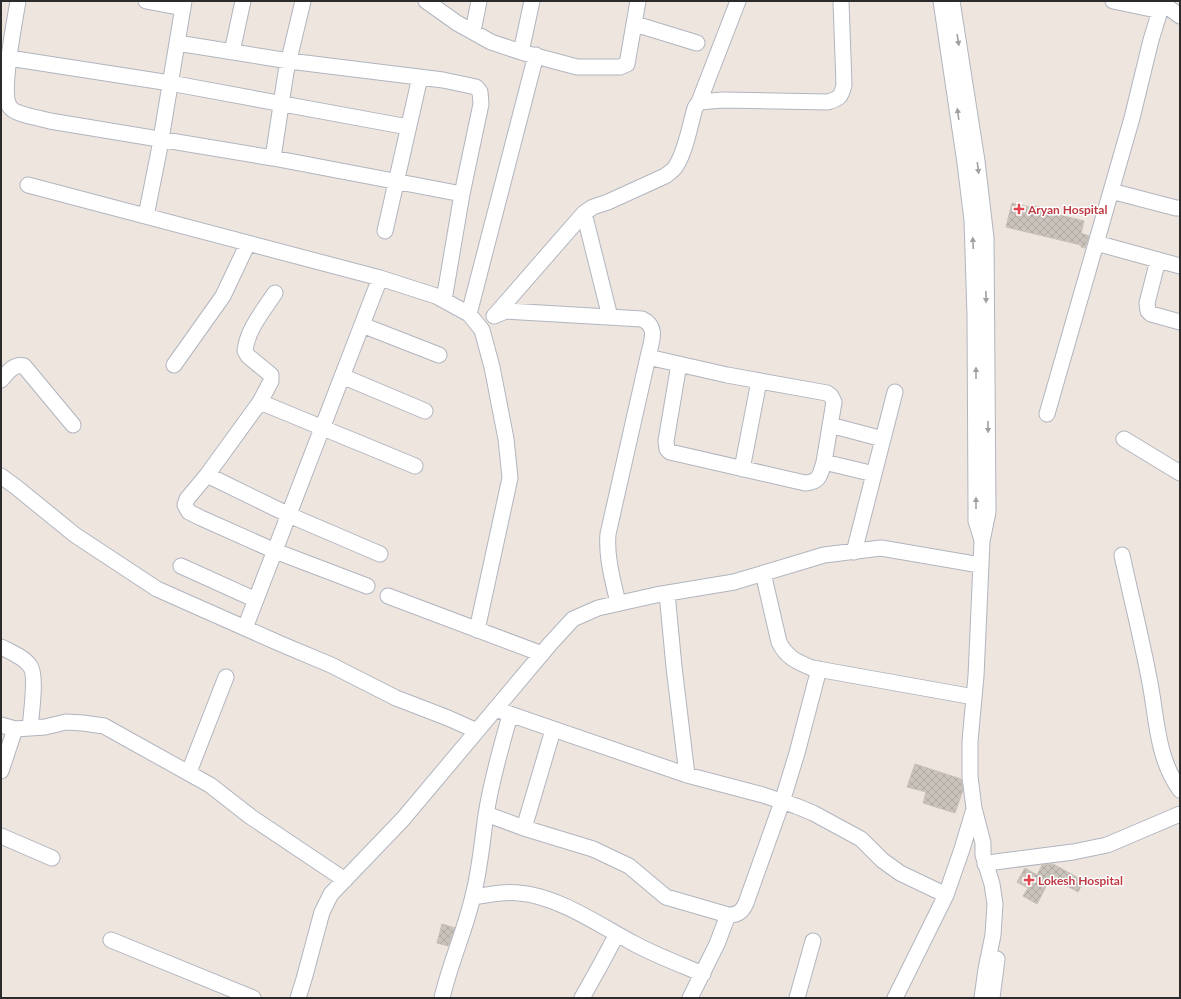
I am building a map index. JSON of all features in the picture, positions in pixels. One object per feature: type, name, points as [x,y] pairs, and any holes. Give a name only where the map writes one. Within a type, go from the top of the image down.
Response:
[{"type":"street","points":[[18,1],[6,81],[7,99],[10,108],[17,113],[273,158],[462,194]]},
{"type":"street","points":[[146,1],[184,4],[146,216]]},
{"type":"street","points":[[232,52],[242,1]]},
{"type":"street","points":[[273,158],[289,62],[303,1]]},
{"type":"street","points":[[426,1],[457,23],[491,42],[521,52],[577,67],[624,66],[627,64],[638,1]]},
{"type":"street","points":[[473,31],[479,1]]},
{"type":"street","points":[[521,52],[532,1]]},
{"type":"street","points":[[482,330],[584,213],[593,207],[608,202],[664,176],[676,166],[682,154],[695,108],[699,102],[738,1]]},
{"type":"street","points":[[699,102],[703,100],[828,102],[837,99],[842,95],[844,85],[841,1]]},
{"type":"street","points":[[941,1],[972,220],[975,315],[976,521],[982,541]]},
{"type":"street","points":[[952,1],[977,161],[986,238],[988,512],[982,541],[980,565],[974,697],[970,741],[970,777],[974,808],[983,843],[1003,903],[1002,928],[992,998]]},
{"type":"street","points":[[1113,1],[1162,5],[1180,16]]},
{"type":"street","points":[[1047,414],[1112,191],[1134,111],[1151,40],[1162,5]]},
{"type":"street","points":[[635,24],[697,43]]},
{"type":"street","points":[[177,43],[289,62],[420,78],[476,87],[480,92],[481,104],[462,194],[444,300]]},
{"type":"street","points":[[469,314],[536,56]]},
{"type":"street","points":[[9,58],[170,83],[408,127]]},
{"type":"street","points":[[385,231],[398,182],[408,127],[420,78]]},
{"type":"street","points":[[28,185],[380,278],[436,296],[469,314],[482,330],[492,366],[506,439],[510,478],[477,630]]},
{"type":"street","points":[[1112,191],[1180,208]]},
{"type":"street","points":[[584,213],[610,317]]},
{"type":"street","points":[[174,365],[223,296],[248,243]]},
{"type":"street","points":[[1096,243],[1180,266]]},
{"type":"street","points":[[1158,260],[1147,303],[1148,311],[1150,314],[1180,322]]},
{"type":"street","points":[[245,628],[380,278]]},
{"type":"street","points":[[275,293],[251,330],[246,343],[245,351],[248,356],[271,374],[271,381],[260,402],[187,499],[185,505],[188,512],[275,550],[367,586]]},
{"type":"street","points":[[495,316],[506,311],[642,319],[650,324],[652,328],[653,332],[648,357],[608,534],[608,557],[618,604]]},
{"type":"street","points":[[362,325],[439,355]]},
{"type":"street","points":[[648,357],[831,396],[834,402],[820,477],[812,483],[805,483],[670,452],[667,449],[666,441],[679,364]]},
{"type":"street","points":[[1,380],[14,367],[20,365],[24,366],[73,424]]},
{"type":"street","points":[[342,376],[425,411]]},
{"type":"street","points":[[742,469],[759,381]]},
{"type":"street","points":[[854,552],[895,392]]},
{"type":"street","points":[[260,402],[322,429],[415,466]]},
{"type":"street","points":[[830,425],[883,439]]},
{"type":"street","points":[[1124,439],[1180,473]]},
{"type":"street","points":[[824,462],[874,474]]},
{"type":"street","points":[[206,475],[289,515],[380,554]]},
{"type":"street","points":[[1,476],[22,491],[75,535],[157,589],[331,665],[396,698],[477,731]]},
{"type":"street","points":[[298,998],[322,912],[331,894],[403,819],[573,619],[598,608],[667,593],[734,582],[824,555],[881,548],[980,565]]},
{"type":"street","points":[[1122,555],[1150,683],[1164,760],[1171,778],[1180,790]]},
{"type":"street","points":[[181,566],[256,600]]},
{"type":"street","points":[[763,573],[779,642],[782,650],[789,658],[798,663],[819,669],[974,697]]},
{"type":"street","points":[[667,593],[687,775]]},
{"type":"street","points":[[388,596],[542,654]]},
{"type":"street","points":[[1,647],[22,658],[30,664],[33,670],[33,683],[23,729],[1,771]]},
{"type":"street","points":[[486,814],[524,828],[593,849],[630,866],[666,897],[728,915],[735,915],[743,910],[782,802],[797,753],[819,669]]},
{"type":"street","points":[[189,772],[226,677]]},
{"type":"street","points":[[495,709],[687,775],[763,795],[813,814],[861,839],[882,860],[895,870],[946,895]]},
{"type":"street","points":[[442,998],[473,897],[481,860],[486,814],[510,714]]},
{"type":"street","points":[[1,725],[23,729],[44,727],[66,722],[83,722],[104,726],[189,772],[221,793],[251,817],[345,880]]},
{"type":"street","points":[[524,828],[553,730]]},
{"type":"street","points":[[895,998],[946,895],[974,808]]},
{"type":"street","points":[[990,863],[1073,852],[1107,845],[1180,814]]},
{"type":"street","points":[[1,836],[52,858]]},
{"type":"street","points":[[982,998],[993,935],[995,904],[990,863]]},
{"type":"street","points":[[473,897],[518,892],[560,904],[589,918],[654,954],[702,974]]},
{"type":"street","points":[[690,998],[728,915]]},
{"type":"street","points":[[582,998],[617,934]]},
{"type":"street","points":[[111,940],[253,998]]},
{"type":"street","points":[[797,998],[813,941]]},
{"type":"building","points":[[1012,203],[1030,207],[1031,205],[1040,207],[1040,210],[1084,221],[1081,233],[1089,236],[1085,248],[1081,247],[1081,245],[1006,227]]},
{"type":"building","points":[[915,764],[961,779],[963,790],[955,813],[923,803],[926,792],[907,787]]},
{"type":"building","points":[[1053,864],[1084,881],[1078,892],[1051,877],[1037,904],[1023,896],[1028,888],[1017,882],[1025,868],[1037,875],[1042,865]]},
{"type":"building","points":[[442,924],[455,928],[448,946],[437,943]]},
{"type":"place","name":"Aryan Hospital","points":[[1019,209]]},
{"type":"place","name":"Lokesh Hospital","points":[[1029,880]]}]
